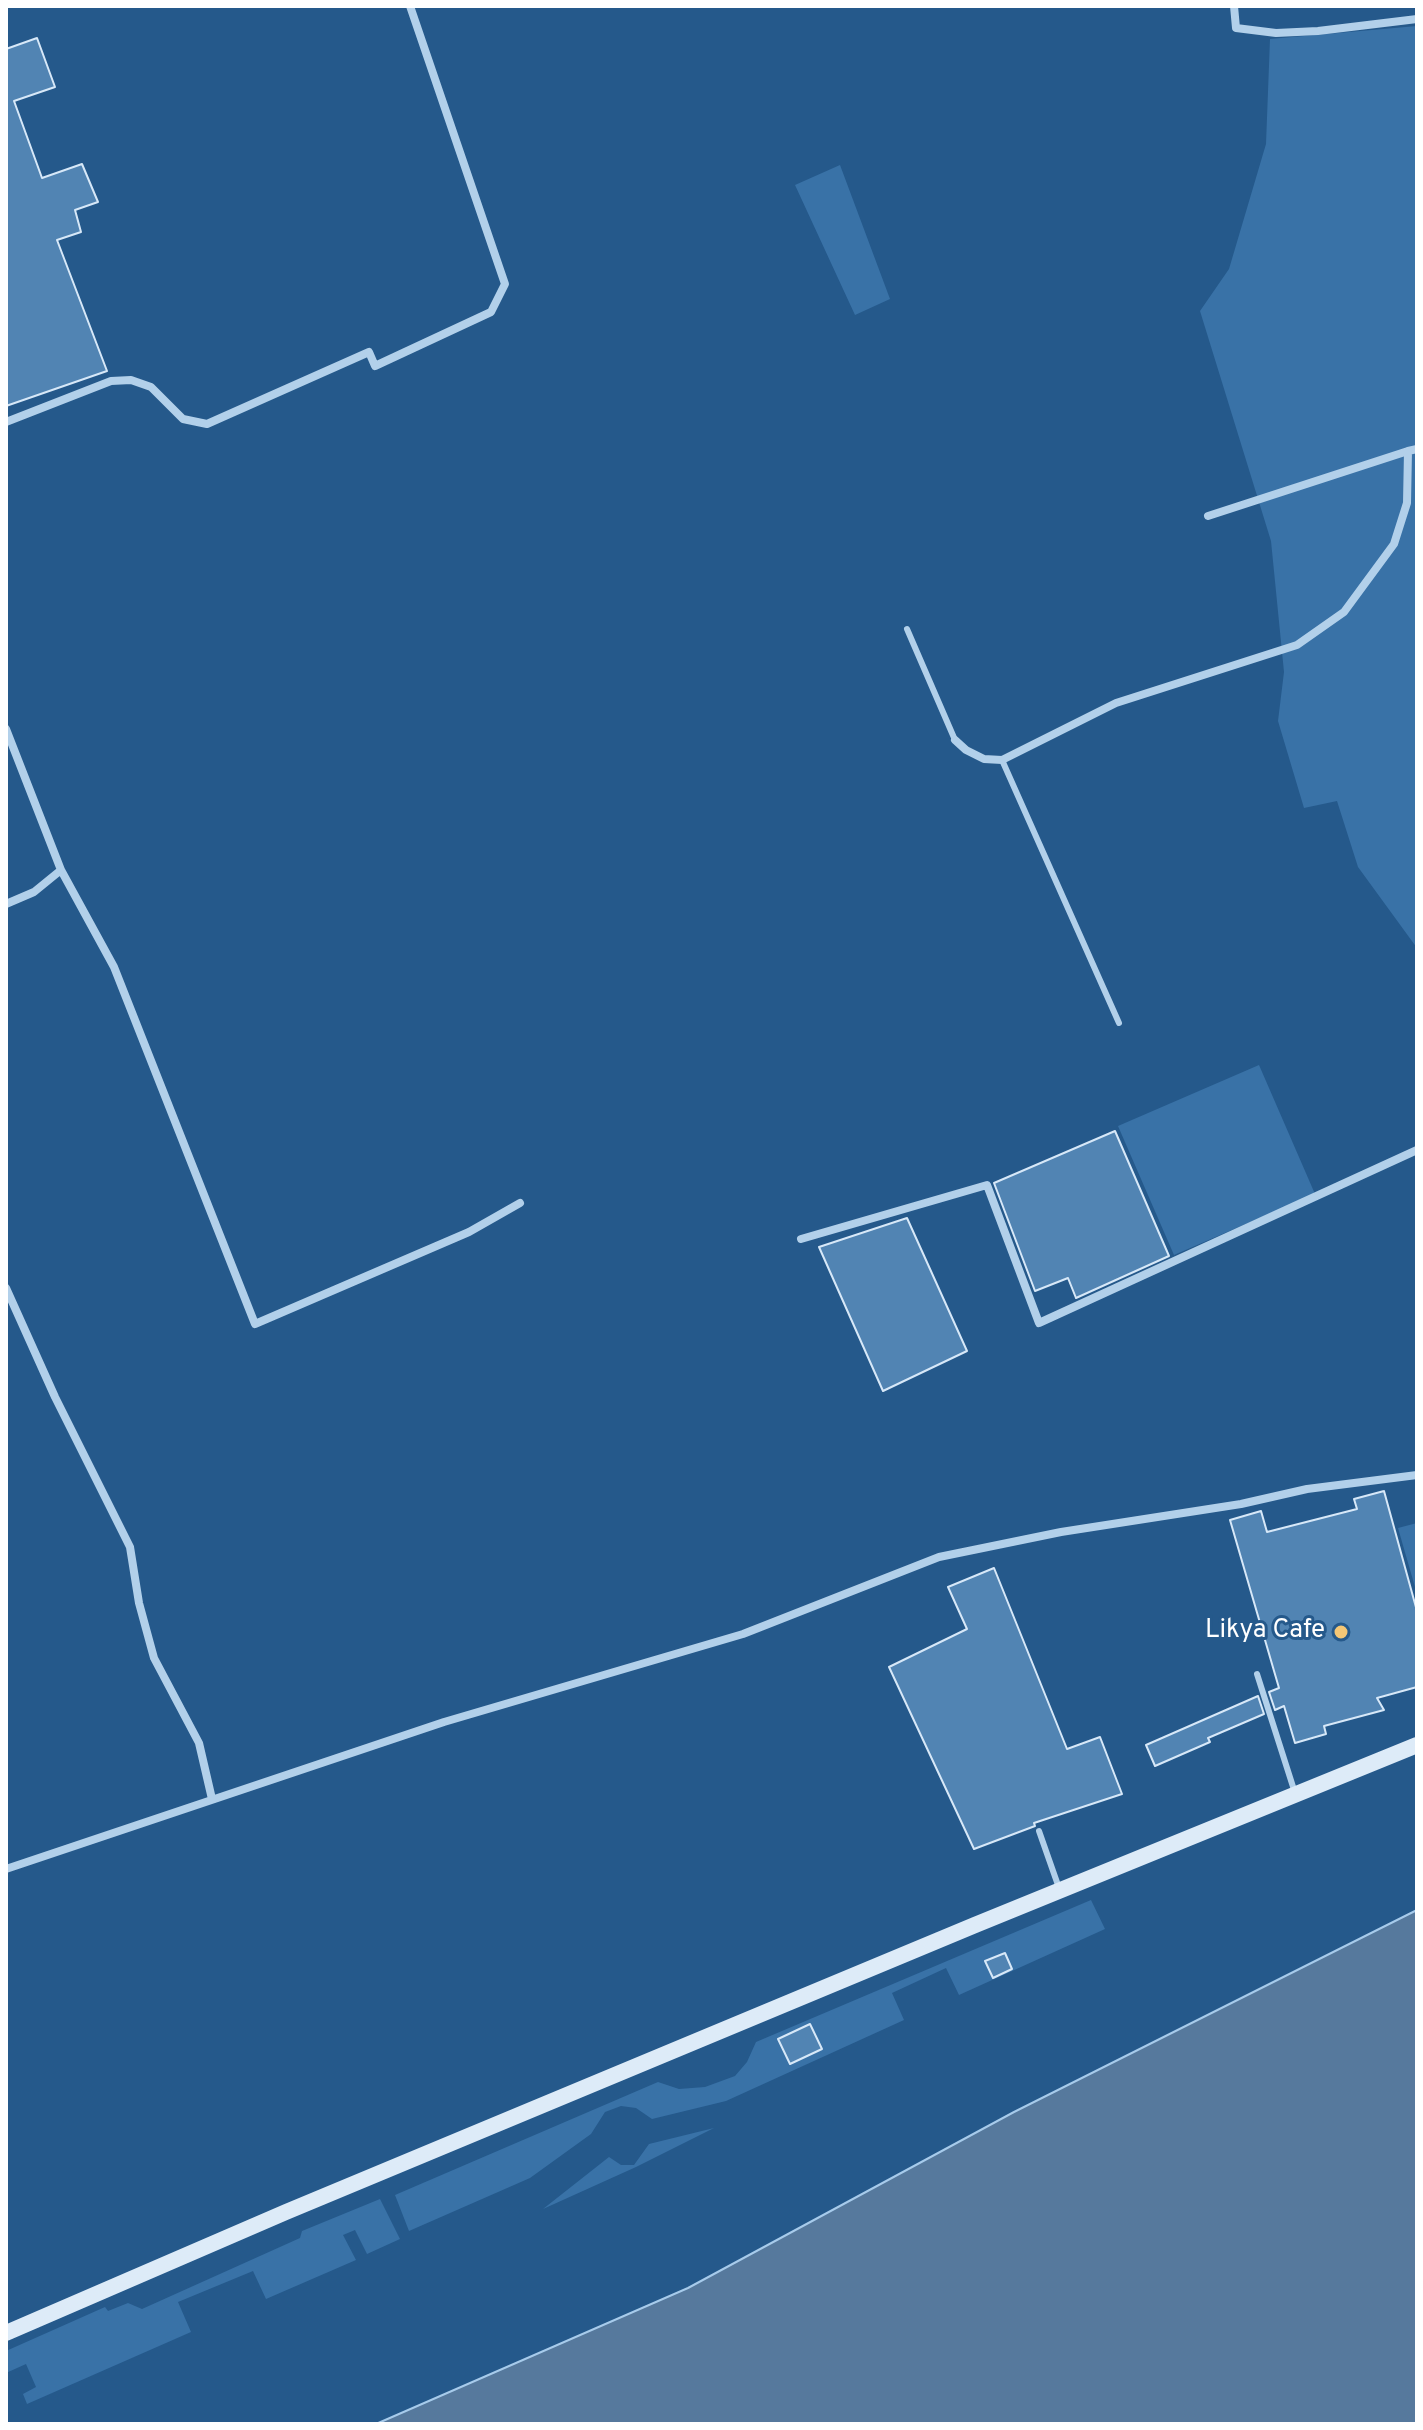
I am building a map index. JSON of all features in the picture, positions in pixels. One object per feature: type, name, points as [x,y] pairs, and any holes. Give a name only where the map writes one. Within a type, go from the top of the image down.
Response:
[{"type":"street","points":[[6,422],[111,381],[131,380],[151,387],[183,419],[207,424],[369,352],[375,366],[491,312],[505,284],[410,6]]},
{"type":"street","points":[[1234,6],[1236,28],[1276,33],[1417,19]]},
{"type":"street","points":[[955,740],[984,759],[1002,760],[1116,703],[1297,645],[1344,612],[1394,544],[1407,503],[1413,450],[1208,516]]},
{"type":"street","points":[[6,729],[61,870],[114,967],[255,1324],[469,1232],[520,1203]]},
{"type":"street","points":[[6,904],[34,892],[61,870]]},
{"type":"street","points":[[801,1239],[987,1185],[1039,1323],[1417,1150]]},
{"type":"street","points":[[6,1288],[55,1397],[130,1547],[139,1603],[154,1658],[199,1743],[212,1799]]},
{"type":"street","points":[[6,1869],[444,1722],[743,1634],[939,1557],[1061,1532],[1241,1504],[1307,1489],[1417,1475]]},
{"type":"street","points":[[6,2333],[286,2212],[1417,1745]]},
{"type":"lane","points":[[907,629],[955,740]]},
{"type":"lane","points":[[1002,760],[1119,1023]]},
{"type":"lane","points":[[1257,1674],[1295,1795]]},
{"type":"lane","points":[[1039,1831],[1060,1890]]},
{"type":"shaded area","points":[[1417,26],[1417,948],[1358,867],[1337,801],[1304,808],[1278,721],[1284,672],[1271,541],[1200,311],[1229,269],[1266,144],[1270,39]]},
{"type":"shaded area","points":[[840,165],[890,299],[855,315],[795,185]]},
{"type":"shaded area","points":[[1259,1065],[1315,1194],[1174,1255],[1118,1126]]},
{"type":"shaded area","points":[[1417,1523],[1417,1594],[1398,1528]]},
{"type":"shaded area","points":[[1091,1900],[1105,1929],[959,1995],[946,1968],[892,1993],[904,2020],[726,2101],[652,2119],[636,2108],[621,2106],[605,2112],[591,2134],[530,2178],[409,2231],[395,2195],[658,2082],[679,2089],[705,2087],[735,2076],[747,2062],[756,2042]]},
{"type":"shaded area","points":[[1417,1910],[1417,2424],[376,2424],[688,2288],[1014,2112]]},
{"type":"shaded area","points":[[714,2128],[543,2209],[609,2157],[621,2165],[634,2165],[649,2144]]},
{"type":"shaded area","points":[[380,2199],[400,2239],[367,2254],[355,2230],[343,2235],[356,2260],[266,2299],[253,2271],[178,2302],[191,2332],[27,2404],[23,2394],[36,2387],[26,2364],[6,2373],[6,2351],[105,2307],[108,2311],[128,2303],[142,2309],[300,2238],[302,2231]]},
{"type":"building","points":[[37,38],[55,87],[14,101],[42,178],[82,164],[98,202],[75,210],[81,232],[57,240],[107,371],[6,406],[6,49]]},
{"type":"building","points":[[1115,1131],[1169,1256],[1076,1298],[1068,1278],[1035,1291],[994,1183]]},
{"type":"building","points":[[907,1218],[967,1351],[883,1391],[819,1247]]},
{"type":"building","points":[[1384,1491],[1417,1611],[1417,1687],[1377,1698],[1384,1710],[1324,1726],[1326,1734],[1295,1743],[1284,1706],[1275,1710],[1269,1692],[1279,1688],[1230,1520],[1261,1511],[1267,1532],[1357,1509],[1354,1499]]},
{"type":"building","points":[[994,1568],[1067,1749],[1100,1737],[1122,1794],[1034,1823],[1035,1826],[974,1849],[889,1667],[967,1629],[948,1587]]},
{"type":"building","points":[[1258,1696],[1264,1714],[1208,1738],[1210,1742],[1155,1766],[1146,1745]]},
{"type":"building","points":[[1005,1953],[1012,1969],[993,1978],[985,1961]]},
{"type":"building","points":[[810,2024],[822,2049],[790,2064],[778,2039]]},
{"type":"place","name":"Likya Cafe","points":[[1341,1632]]}]
